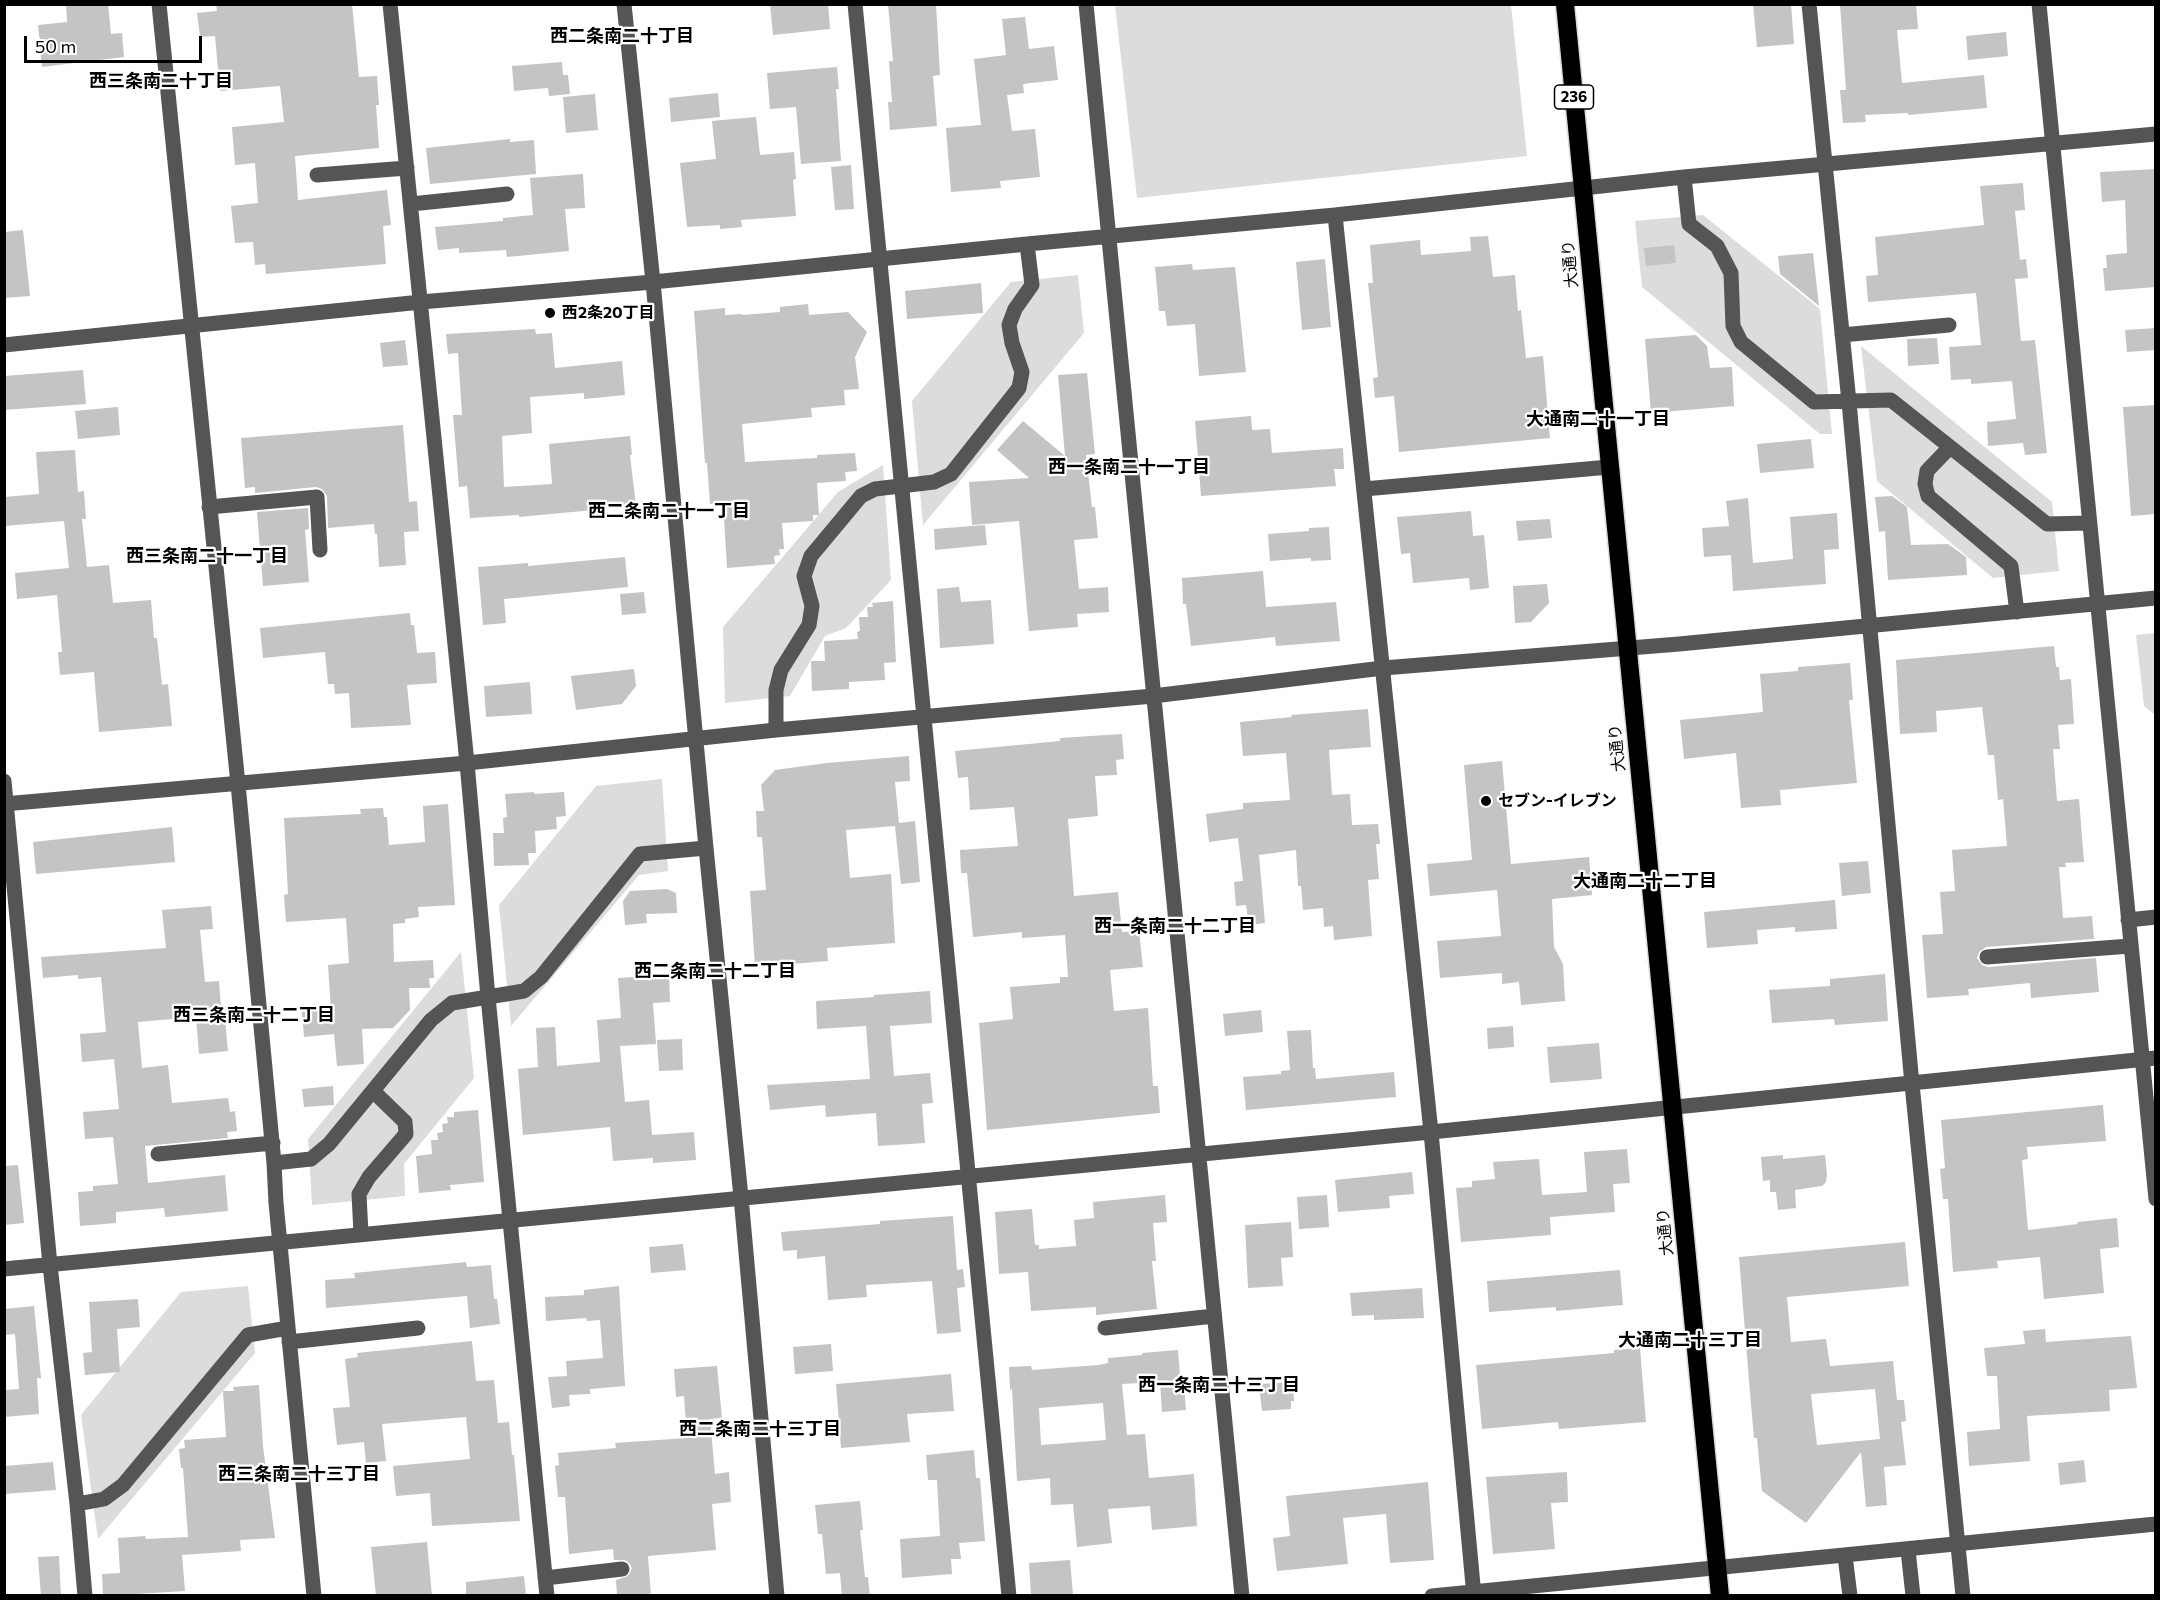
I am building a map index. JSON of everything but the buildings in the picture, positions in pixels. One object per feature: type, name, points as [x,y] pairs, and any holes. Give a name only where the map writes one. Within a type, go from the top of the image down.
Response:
[{"type":"highway","name":"大通り","points":[[1565,4],[1720,1596]]},
{"type":"street","points":[[159,4],[273,1143],[279,1242],[314,1596]]},
{"type":"street","points":[[390,4],[422,302],[547,1596]]},
{"type":"street","points":[[624,4],[741,1197],[777,1596]]},
{"type":"street","points":[[855,4],[1010,1596]]},
{"type":"street","points":[[1086,4],[1242,1596]]},
{"type":"street","points":[[1809,4],[1849,402],[1912,1084],[1964,1596]]},
{"type":"street","points":[[2039,4],[2130,946],[2149,1059],[2156,1199]]},
{"type":"street","points":[[4,345],[422,302],[653,282],[1335,215],[1684,177],[2156,134]]},
{"type":"street","points":[[317,175],[408,168]]},
{"type":"street","points":[[1684,177],[1689,224],[1717,246],[1731,273],[1733,326],[1741,342],[1814,402],[1891,400],[2047,524],[2089,523]]},
{"type":"street","points":[[411,204],[507,194]]},
{"type":"street","points":[[1335,215],[1431,1132],[1474,1594]]},
{"type":"street","points":[[776,730],[776,690],[781,670],[809,625],[812,606],[804,576],[811,556],[861,496],[875,489],[934,482],[951,474],[1019,388],[1022,372],[1012,343],[1009,325],[1015,309],[1032,285],[1027,244]]},
{"type":"street","points":[[1842,335],[1949,325]]},
{"type":"street","points":[[1950,447],[1927,471],[1925,484],[1928,496],[2011,566],[2017,612]]},
{"type":"street","points":[[1364,489],[1609,467]]},
{"type":"street","points":[[209,507],[317,497],[320,550]]},
{"type":"street","points":[[6,804],[467,763],[776,730],[1153,696],[1383,668],[1627,648],[2156,598]]},
{"type":"street","points":[[4,781],[10,903],[77,1504],[85,1596]]},
{"type":"street","points":[[274,1162],[311,1159],[329,1143],[431,1020],[452,1004],[524,991],[540,977],[640,854],[706,848]]},
{"type":"street","points":[[2128,920],[2156,917]]},
{"type":"street","points":[[1987,957],[2130,946]]},
{"type":"street","points":[[4,1269],[1672,1109],[2149,1059]]},
{"type":"street","points":[[361,1234],[359,1194],[369,1177],[406,1134],[405,1122],[373,1091]]},
{"type":"street","points":[[158,1154],[273,1143]]},
{"type":"street","points":[[1105,1328],[1214,1316]]},
{"type":"street","points":[[77,1504],[104,1499],[123,1485],[248,1335],[418,1328]]},
{"type":"street","points":[[1432,1596],[1474,1594],[2156,1524]]},
{"type":"street","points":[[1908,1550],[1913,1596]]},
{"type":"street","points":[[1845,1556],[1850,1596]]},
{"type":"street","points":[[545,1578],[622,1569]]},
{"type":"shaded area","points":[[1115,5],[1511,5],[1527,156],[1137,198]]},
{"type":"shaded area","points":[[1703,215],[1820,309],[1832,434],[1820,434],[1642,287],[1635,221]]},
{"type":"shaded area","points":[[1078,275],[1084,333],[923,525],[912,401],[1011,282]]},
{"type":"shaded area","points":[[1861,346],[2052,502],[2059,571],[1993,578],[1877,481]]},
{"type":"shaded area","points":[[883,465],[891,580],[846,628],[825,636],[790,696],[725,703],[723,627],[838,492]]},
{"type":"shaded area","points":[[2156,633],[2155,715],[2144,706],[2136,635]]},
{"type":"shaded area","points":[[662,779],[668,871],[639,875],[511,1026],[499,905],[596,786]]},
{"type":"shaded area","points":[[461,952],[474,1078],[404,1164],[405,1196],[312,1205],[308,1139]]},
{"type":"shaded area","points":[[248,1286],[255,1353],[98,1539],[81,1415],[181,1292]]},
{"type":"place","name":"西2条20丁目","points":[[550,313]]},
{"type":"place","name":"セブン-イレブン","points":[[1486,801]]},
{"type":"district","name":"西二条南二十丁目","points":[[622,36]]},
{"type":"district","name":"西三条南二十丁目","points":[[161,81]]},
{"type":"district","name":"大通南二十一丁目","points":[[1598,419]]},
{"type":"district","name":"西一条南二十一丁目","points":[[1129,467]]},
{"type":"district","name":"西二条南二十一丁目","points":[[669,511]]},
{"type":"district","name":"西三条南二十一丁目","points":[[207,556]]},
{"type":"district","name":"大通南二十二丁目","points":[[1645,881]]},
{"type":"district","name":"西一条南二十二丁目","points":[[1175,926]]},
{"type":"district","name":"西二条南二十二丁目","points":[[715,971]]},
{"type":"district","name":"西三条南二十二丁目","points":[[254,1015]]},
{"type":"district","name":"大通南二十三丁目","points":[[1690,1340]]},
{"type":"district","name":"西一条南二十三丁目","points":[[1219,1385]]},
{"type":"district","name":"西二条南二十三丁目","points":[[760,1429]]},
{"type":"district","name":"西三条南二十三丁目","points":[[299,1474]]}]
